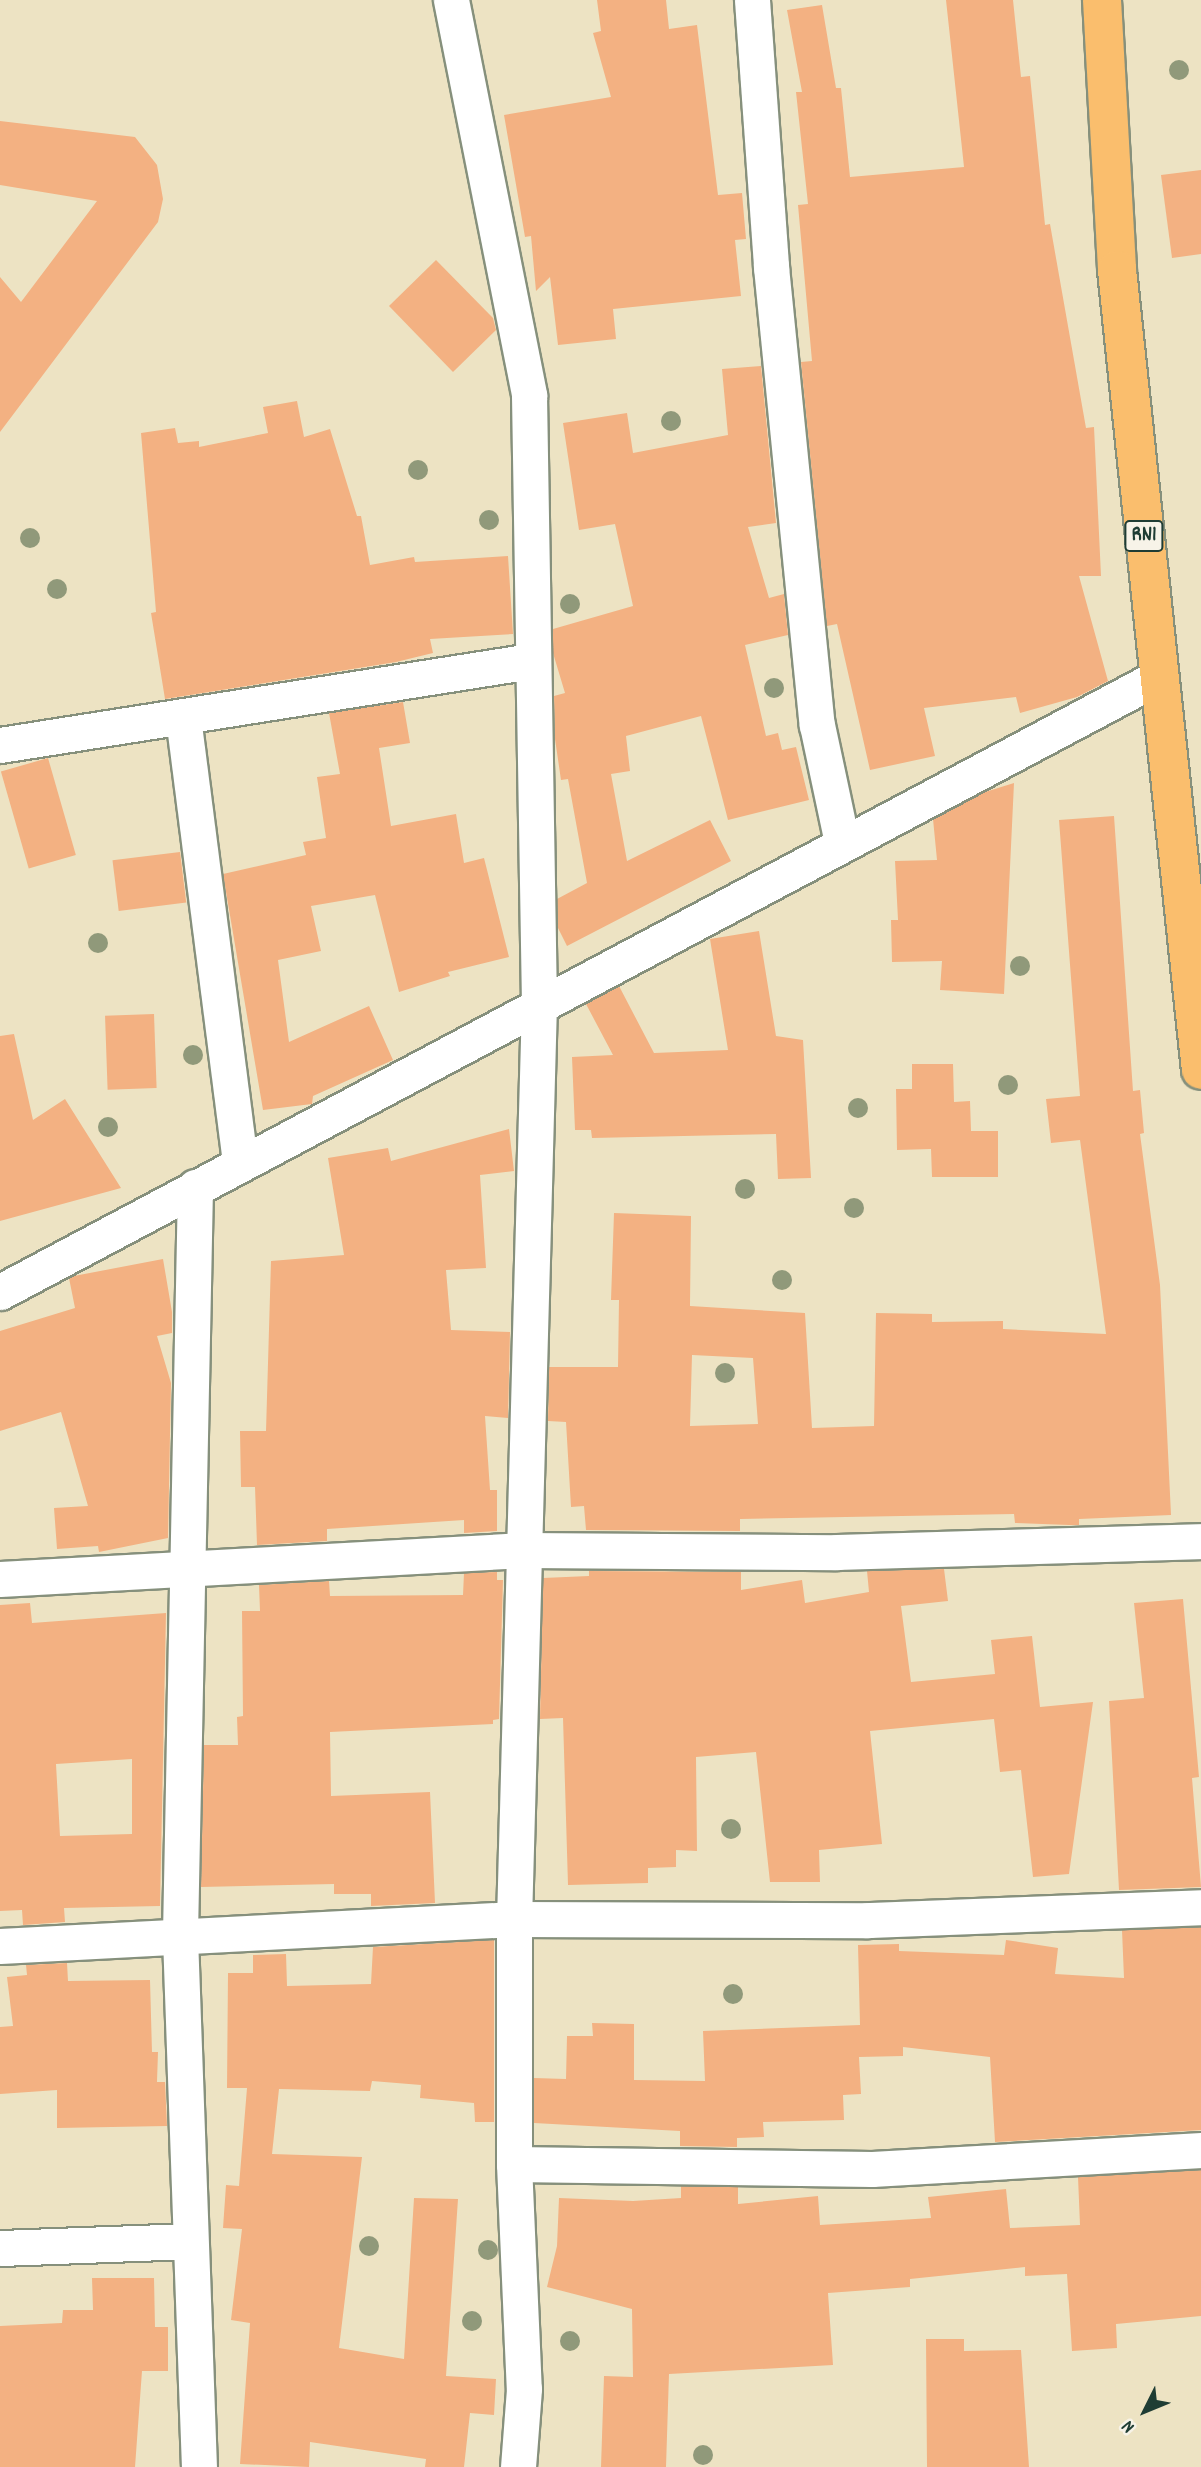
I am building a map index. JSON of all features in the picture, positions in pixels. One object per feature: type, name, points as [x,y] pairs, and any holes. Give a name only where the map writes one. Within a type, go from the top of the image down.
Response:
[{"type":"highway","name":"RN1","points":[[1102,0],[1117,270],[1201,1070]]},
{"type":"street","points":[[451,0],[529,396],[531,661],[539,1003],[514,1919],[514,2164],[524,2389],[518,2467]]},
{"type":"street","points":[[752,0],[771,267],[817,725],[842,843]]},
{"type":"street","points":[[0,745],[531,661]]},
{"type":"street","points":[[0,1292],[539,1003],[1158,677]]},
{"type":"street","points":[[183,717],[240,1163]]},
{"type":"street","points":[[195,1187],[180,1937],[199,2467]]},
{"type":"street","points":[[0,1579],[186,1572],[524,1550],[837,1552],[1201,1541]]},
{"type":"street","points":[[0,1946],[514,1919],[868,1920],[1201,1907]]},
{"type":"street","points":[[514,2164],[872,2169],[1201,2150]]},
{"type":"street","points":[[0,2248],[190,2241]]},
{"type":"building","points":[[597,0],[666,0],[669,29],[697,25],[718,195],[742,193],[746,239],[735,240],[741,296],[613,309],[616,339],[558,345],[550,277],[536,291],[531,236],[525,237],[504,115],[611,97],[593,33],[601,31]]},
{"type":"building","points":[[946,0],[1013,0],[1021,77],[1030,76],[1045,225],[1050,224],[1086,428],[1094,427],[1101,576],[1079,576],[1108,681],[1077,697],[1020,713],[1016,697],[924,708],[935,756],[870,770],[837,624],[827,626],[801,362],[812,361],[798,205],[808,204],[796,92],[802,92],[787,10],[822,5],[836,88],[841,88],[850,177],[964,167]]},
{"type":"building","points":[[0,121],[135,137],[157,165],[163,199],[158,222],[0,432],[0,277],[21,302],[97,201],[0,185]]},
{"type":"building","points":[[1201,170],[1201,254],[1172,258],[1161,175]]},
{"type":"building","points":[[436,260],[493,318],[496,330],[453,372],[389,306]]},
{"type":"building","points":[[761,366],[776,523],[748,527],[769,598],[784,594],[788,635],[745,645],[766,736],[778,733],[782,750],[796,747],[809,800],[728,820],[701,716],[626,736],[630,771],[611,774],[627,861],[710,820],[731,861],[567,946],[558,928],[557,899],[587,883],[568,779],[561,780],[555,739],[554,696],[565,693],[553,653],[553,629],[633,606],[615,524],[579,530],[563,423],[627,413],[633,453],[728,435],[722,369]]},
{"type":"building","points":[[297,401],[304,437],[330,429],[357,516],[361,516],[370,565],[414,557],[415,562],[508,556],[513,634],[430,639],[433,653],[396,662],[165,699],[151,613],[156,612],[141,433],[175,428],[178,443],[199,441],[199,447],[268,433],[263,407]]},
{"type":"building","points":[[403,702],[410,743],[379,748],[391,826],[456,814],[464,863],[484,858],[509,957],[448,972],[450,976],[399,992],[375,895],[311,906],[321,951],[278,960],[289,1042],[369,1006],[393,1060],[313,1096],[312,1104],[263,1110],[223,874],[306,855],[303,842],[326,838],[317,777],[340,774],[329,713]]},
{"type":"building","points":[[48,758],[76,855],[29,869],[1,772]]},
{"type":"building","points":[[1014,783],[1004,994],[940,990],[942,961],[892,962],[891,920],[898,920],[895,861],[937,860],[933,819],[982,793]]},
{"type":"building","points":[[1114,816],[1133,1091],[1140,1090],[1144,1133],[1140,1134],[1160,1285],[1171,1515],[1079,1519],[1079,1525],[1015,1523],[1014,1514],[740,1519],[740,1531],[586,1530],[584,1506],[571,1507],[566,1422],[548,1421],[549,1367],[618,1367],[619,1300],[611,1300],[614,1213],[691,1216],[690,1306],[805,1313],[812,1428],[874,1426],[876,1313],[932,1314],[932,1322],[1003,1321],[1003,1329],[1106,1334],[1080,1140],[1051,1143],[1046,1099],[1080,1096],[1059,820]],"holes":[[[692,1355],[753,1358],[758,1424],[690,1426]]]},
{"type":"building","points":[[180,852],[186,903],[119,911],[113,860]]},
{"type":"building","points":[[759,931],[776,1036],[803,1040],[811,1178],[778,1179],[776,1134],[592,1138],[591,1130],[575,1130],[572,1057],[613,1055],[586,1004],[619,986],[654,1053],[728,1050],[710,939]]},
{"type":"building","points":[[154,1014],[157,1088],[108,1090],[105,1016]]},
{"type":"building","points":[[14,1034],[33,1120],[65,1099],[121,1188],[0,1221],[0,1036]]},
{"type":"building","points":[[912,1064],[953,1064],[954,1102],[970,1101],[971,1131],[998,1131],[998,1177],[932,1177],[931,1149],[897,1150],[896,1089],[912,1089]]},
{"type":"building","points":[[509,1129],[514,1171],[480,1175],[486,1268],[446,1270],[451,1330],[510,1332],[508,1418],[485,1416],[490,1490],[497,1490],[497,1531],[464,1533],[464,1520],[327,1529],[327,1541],[257,1545],[255,1487],[241,1487],[240,1431],[266,1431],[271,1261],[344,1255],[328,1158],[388,1148],[391,1161]]},
{"type":"building","points":[[163,1259],[172,1312],[172,1333],[157,1336],[171,1383],[168,1538],[99,1552],[98,1546],[57,1549],[54,1508],[88,1506],[61,1412],[0,1431],[0,1331],[75,1308],[69,1278]]},
{"type":"building","points":[[944,1569],[948,1601],[901,1606],[911,1682],[995,1674],[991,1640],[1032,1636],[1040,1707],[1093,1702],[1069,1874],[1033,1877],[1021,1770],[1000,1772],[994,1719],[870,1731],[882,1844],[819,1850],[820,1882],[770,1882],[756,1752],[696,1757],[697,1851],[676,1850],[676,1867],[648,1868],[648,1883],[568,1885],[563,1718],[540,1719],[543,1578],[589,1576],[589,1571],[741,1572],[741,1590],[802,1580],[805,1603],[869,1592],[867,1571]]},
{"type":"building","points":[[497,1572],[497,1580],[503,1580],[499,1719],[493,1720],[493,1724],[330,1732],[331,1796],[430,1792],[435,1903],[371,1906],[371,1894],[334,1894],[334,1884],[201,1887],[204,1745],[238,1745],[237,1717],[243,1716],[242,1611],[260,1611],[259,1585],[329,1581],[330,1596],[463,1595],[464,1573]]},
{"type":"building","points":[[1183,1599],[1199,1777],[1192,1778],[1201,1887],[1119,1890],[1109,1701],[1144,1698],[1134,1603]]},
{"type":"building","points":[[30,1603],[32,1623],[166,1613],[160,1906],[64,1908],[65,1922],[23,1925],[22,1910],[0,1911],[0,1605]],"holes":[[[132,1759],[132,1834],[60,1836],[56,1764]]]},
{"type":"building","points":[[1201,1927],[1201,2130],[995,2142],[990,2057],[903,2047],[903,2056],[859,2057],[861,2094],[843,2095],[844,2120],[763,2122],[764,2137],[737,2138],[737,2147],[680,2146],[680,2131],[534,2123],[534,2078],[566,2079],[567,2036],[593,2036],[592,2023],[634,2024],[634,2080],[705,2081],[703,2031],[860,2025],[858,1945],[899,1944],[899,1951],[1004,1955],[1006,1940],[1058,1948],[1055,1974],[1124,1978],[1122,1930]]},
{"type":"building","points":[[494,1940],[494,2122],[475,2122],[474,2103],[420,2098],[421,2085],[372,2081],[370,2091],[279,2089],[272,2154],[362,2157],[339,2348],[404,2359],[414,2198],[458,2199],[446,2376],[496,2379],[494,2415],[470,2413],[464,2467],[425,2467],[426,2459],[310,2442],[309,2467],[240,2464],[250,2323],[231,2320],[242,2229],[223,2228],[226,2185],[239,2186],[247,2088],[227,2088],[228,1973],[253,1973],[253,1955],[286,1954],[287,1986],[371,1984],[373,1947]]},
{"type":"building","points":[[67,1963],[68,1981],[150,1980],[152,2052],[158,2052],[157,2082],[165,2082],[167,2126],[57,2128],[57,2090],[0,2094],[0,2027],[13,2026],[7,1977],[27,1975],[26,1965]]},
{"type":"building","points":[[1201,2170],[1201,2316],[1116,2324],[1117,2348],[1072,2351],[1067,2274],[1025,2276],[1025,2267],[910,2279],[910,2287],[828,2293],[833,2365],[669,2374],[666,2467],[601,2467],[604,2376],[633,2377],[632,2309],[547,2287],[557,2246],[559,2198],[633,2201],[681,2198],[681,2186],[738,2187],[738,2204],[818,2196],[820,2225],[931,2218],[928,2197],[1006,2189],[1010,2228],[1080,2225],[1078,2177]]},
{"type":"building","points":[[92,2278],[154,2278],[155,2327],[168,2327],[168,2371],[142,2371],[135,2467],[0,2467],[0,2326],[62,2323],[63,2310],[93,2310]]},
{"type":"building","points":[[926,2339],[964,2339],[964,2351],[1021,2350],[1029,2467],[927,2467]]}]
